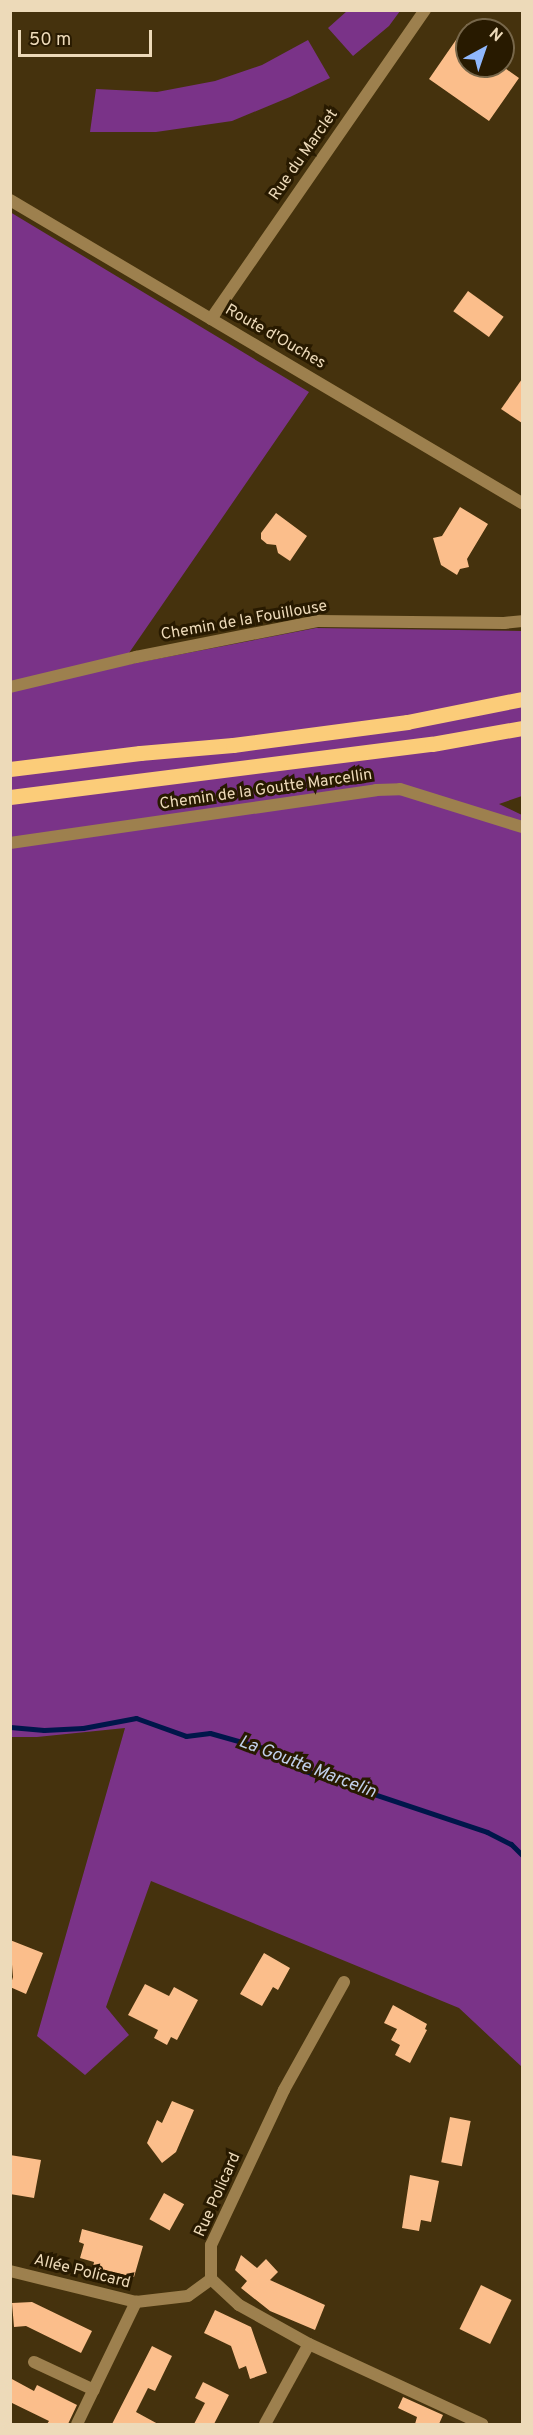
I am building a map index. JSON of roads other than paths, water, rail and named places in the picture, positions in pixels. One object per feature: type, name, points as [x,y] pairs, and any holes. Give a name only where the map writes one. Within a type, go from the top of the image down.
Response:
[{"type":"main road","points":[[10,769],[140,753],[233,745],[407,722],[522,699]]},
{"type":"main road","points":[[10,796],[432,744],[522,728]]},
{"type":"street","name":"Rue du Marclet","points":[[211,319],[425,10]]},
{"type":"street","name":"Route d'Ouches","points":[[10,200],[522,502]]},
{"type":"street","name":"Chemin de la Fouillouse","points":[[10,687],[135,657],[318,621],[504,623],[522,621]]},
{"type":"street","name":"Chemin de la Goutte Marcellin","points":[[10,843],[376,790],[400,789],[522,827]]},
{"type":"street","name":"Rue Policard","points":[[211,2278],[211,2246],[284,2090],[344,1982]]},
{"type":"street","name":"Allée Policard","points":[[10,2271],[136,2302],[189,2295],[211,2278]]},
{"type":"street","points":[[211,2278],[239,2305],[309,2344],[482,2424]]},
{"type":"street","points":[[77,2424],[136,2302]]},
{"type":"street","points":[[265,2424],[309,2344]]},
{"type":"street","points":[[34,2362],[94,2390]]},
{"type":"waterway","name":"La Goutte Marcelin","points":[[10,1727],[44,1730],[83,1728],[136,1718],[186,1736],[210,1733],[267,1749],[302,1770],[487,1832],[511,1844],[522,1855]]}]
